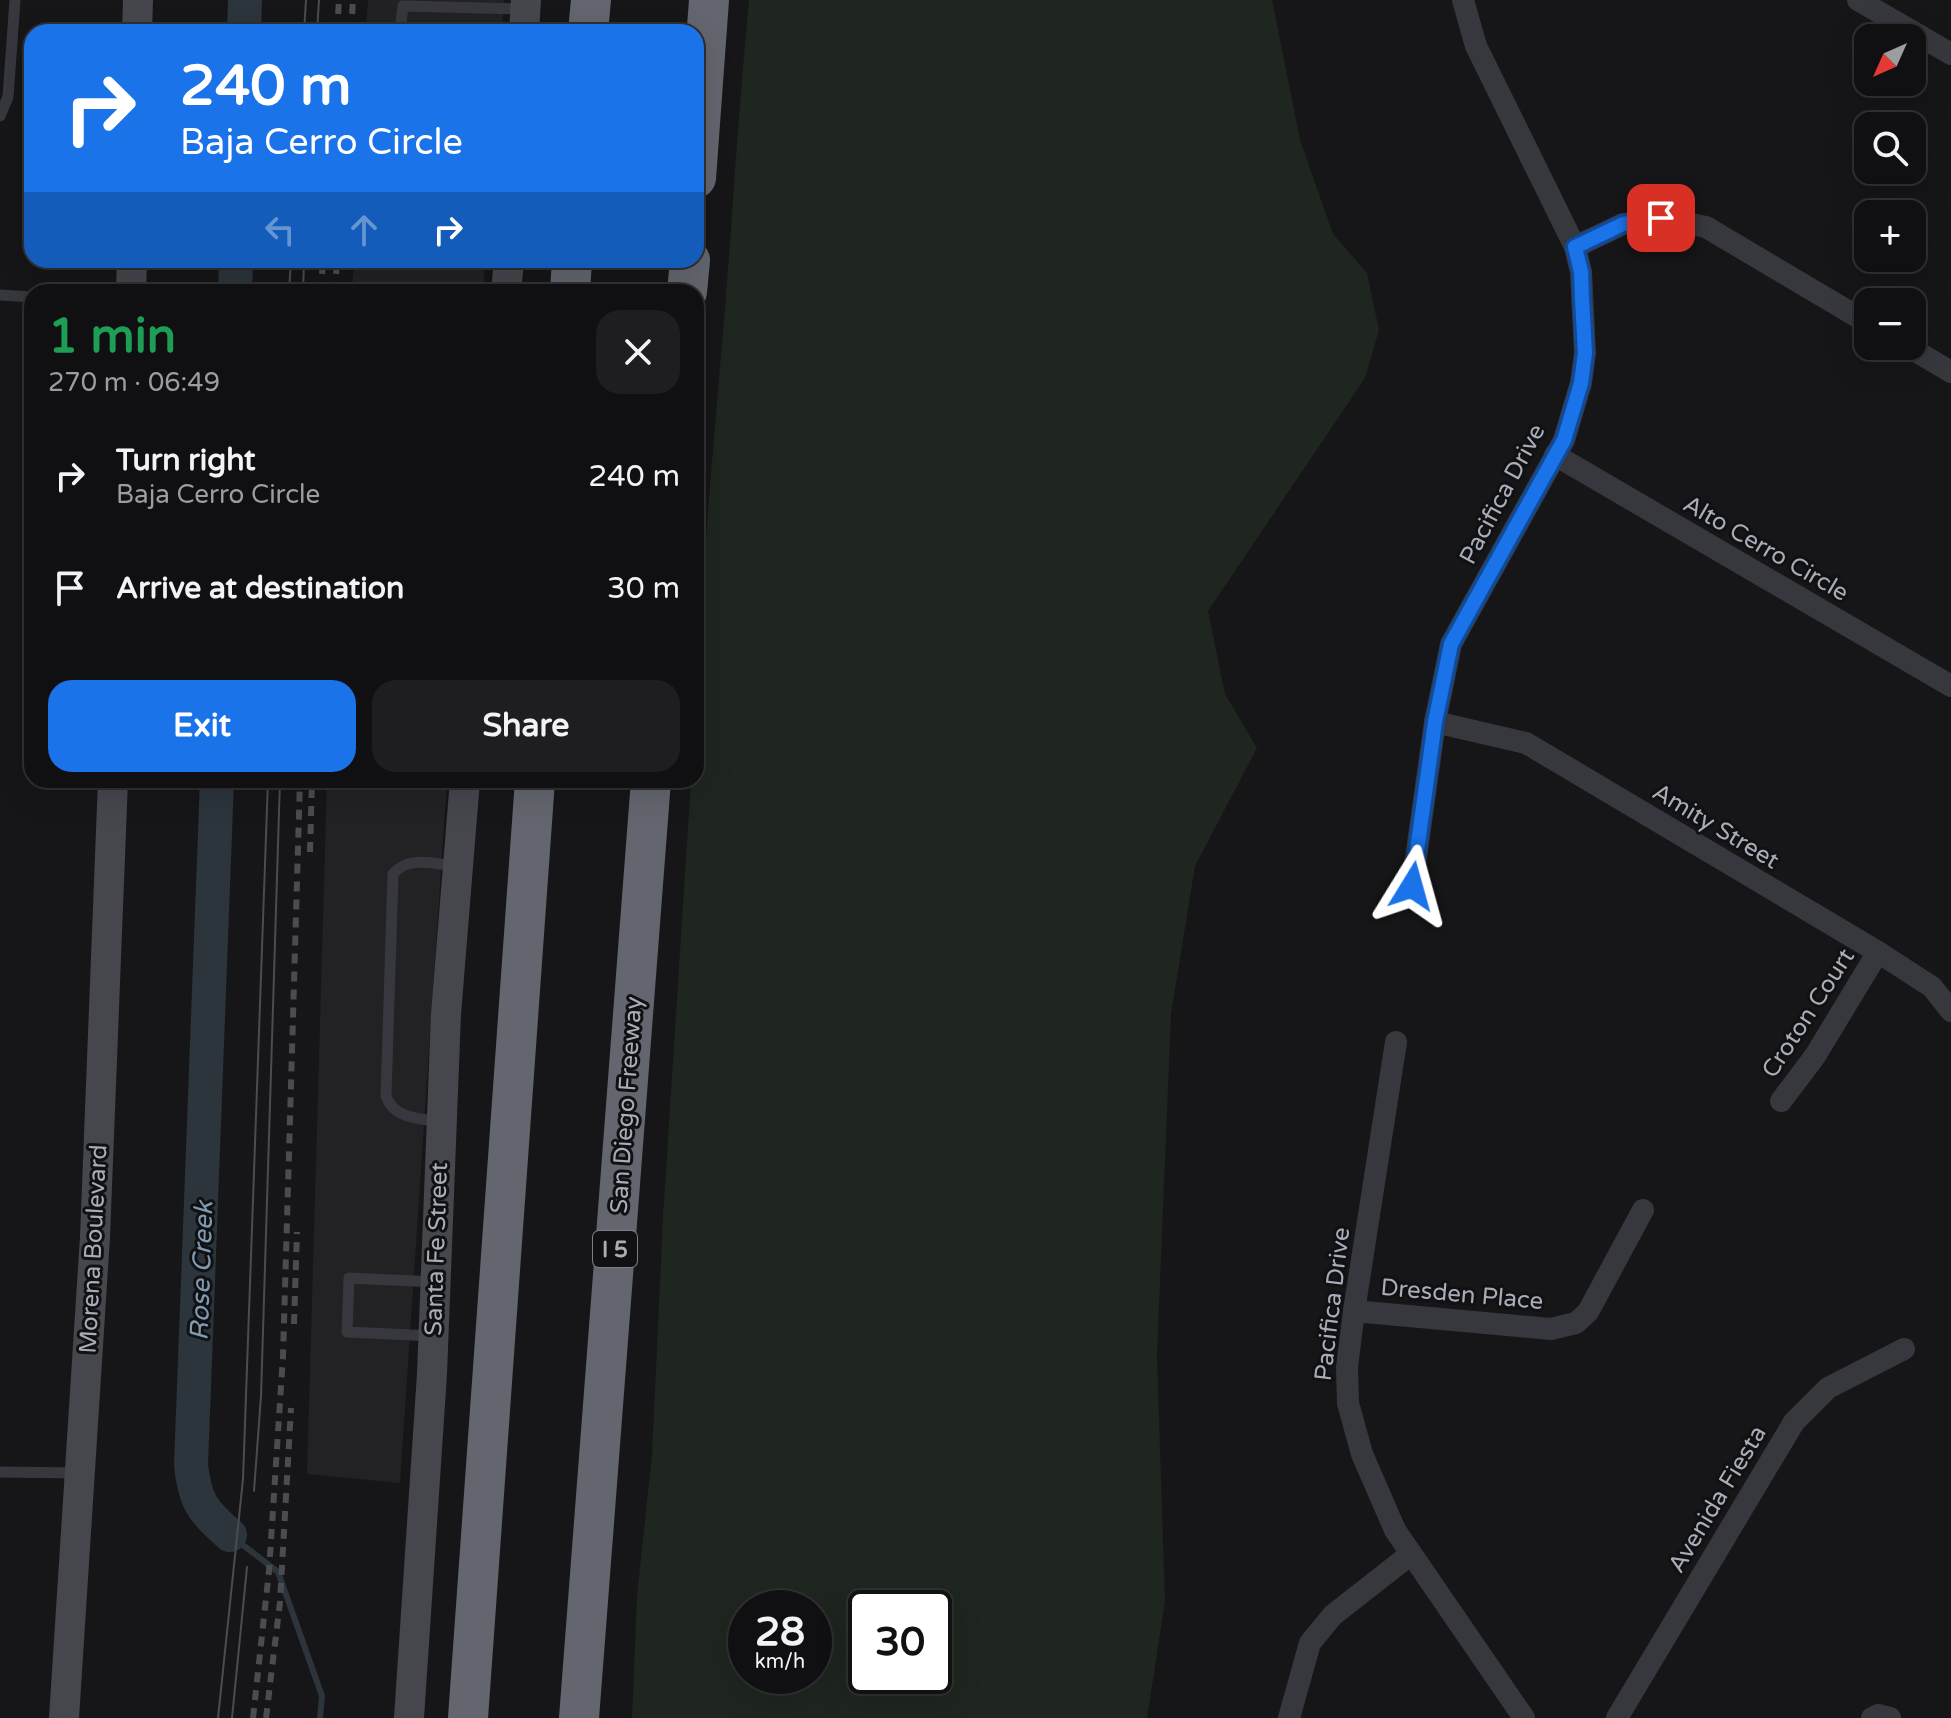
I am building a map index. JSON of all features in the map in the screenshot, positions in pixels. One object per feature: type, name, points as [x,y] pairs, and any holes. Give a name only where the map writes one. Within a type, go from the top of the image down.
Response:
[{"type":"highway","points":[[589,24],[591,0]]},
{"type":"highway","points":[[704,68],[709,0]]},
{"type":"highway","points":[[468,1718],[534,788]]},
{"type":"highway","name":"San Diego Freeway","points":[[579,1718],[650,788]]},
{"type":"main road","points":[[137,24],[138,0]]},
{"type":"main road","name":"Morena Boulevard","points":[[64,1718],[95,1237],[113,788]]},
{"type":"main road","name":"Santa Fe Street","points":[[409,1718],[434,1336],[446,1014],[464,788]]},
{"type":"street","name":"Pacifica Drive","points":[[1412,886],[1435,722],[1451,644],[1564,440],[1581,383],[1585,353],[1581,272],[1575,247],[1476,46],[1463,0]]},
{"type":"street","points":[[1858,0],[1951,54]]},
{"type":"street","points":[[1575,247],[1623,224],[1661,218],[1706,227],[1854,315]]},
{"type":"street","points":[[1926,357],[1951,372]]},
{"type":"street","name":"Alto Cerro Circle","points":[[1555,455],[1951,686]]},
{"type":"street","name":"Amity Street","points":[[1435,722],[1526,743],[1878,952],[1932,987],[1951,1011]]},
{"type":"street","name":"Croton Court","points":[[1781,1101],[1815,1056],[1878,952]]},
{"type":"street","name":"Pacifica Drive","points":[[1396,1042],[1354,1311],[1347,1367],[1348,1403],[1362,1454],[1395,1530],[1524,1718]]},
{"type":"street","name":"Dresden Place","points":[[1354,1311],[1551,1329],[1576,1323],[1588,1312],[1643,1210]]},
{"type":"street","name":"Avenida Fiesta","points":[[1617,1718],[1794,1422],[1828,1388],[1904,1349]]},
{"type":"street","points":[[1289,1718],[1310,1643],[1333,1615],[1411,1554]]},
{"type":"street","points":[[1872,1718],[1878,1715],[1890,1718]]},
{"type":"lane","points":[[0,11],[15,5]]},
{"type":"lane","points":[[0,116],[8,97],[5,62],[15,5]]},
{"type":"lane","points":[[401,24],[403,6],[525,14]]},
{"type":"lane","points":[[0,31],[8,37]]},
{"type":"lane","points":[[0,295],[24,296]]},
{"type":"lane","points":[[440,1122],[400,1115],[390,1107],[386,1096],[393,874],[399,866],[411,862],[458,866]]},
{"type":"lane","points":[[434,1336],[347,1332],[349,1278],[435,1282]]},
{"type":"lane","points":[[0,1472],[81,1473]]},
{"type":"shaded area","points":[[368,0],[504,0],[502,24],[366,24]]},
{"type":"shaded area","points":[[749,0],[1272,0],[1300,140],[1333,234],[1367,273],[1379,330],[1365,378],[1208,611],[1225,694],[1257,748],[1195,866],[1171,1014],[1157,1355],[1165,1602],[1147,1718],[632,1718],[637,1595],[652,1455],[663,1217],[690,788],[704,788],[706,544]]},
{"type":"shaded area","points":[[354,268],[484,268],[484,284],[352,284]]},
{"type":"shaded area","points":[[327,788],[446,788],[400,1483],[307,1474]]},
{"type":"waterway","name":"Rose Creek","points":[[244,24],[245,0]]},
{"type":"waterway","name":"Rose Creek","points":[[235,284],[236,268]]},
{"type":"waterway","name":"Rose Creek","points":[[217,788],[191,1465],[198,1497],[213,1519],[230,1535]]},
{"type":"waterway","name":"Rose Creek","points":[[230,1535],[278,1572],[322,1696],[320,1718]]},
{"type":"tram line","points":[[304,24],[306,0]]},
{"type":"tram line","points":[[318,24],[319,0]]},
{"type":"tram line","points":[[290,268],[290,284]]},
{"type":"tram line","points":[[303,284],[304,268]]},
{"type":"tram line","points":[[218,1718],[243,1479],[268,788]]},
{"type":"tram line","points":[[254,1491],[261,1396],[280,788]]},
{"type":"tram line","points":[[232,1718],[247,1567]]},
{"type":"railway","points":[[338,24],[339,0]]},
{"type":"railway","points":[[352,24],[353,0]]},
{"type":"railway","points":[[322,268],[322,284]]},
{"type":"railway","points":[[336,268],[336,284]]},
{"type":"railway","points":[[253,1718],[269,1571],[283,1356],[300,788]]},
{"type":"railway","points":[[310,852],[312,788]]},
{"type":"railway","points":[[294,1324],[297,1232]]},
{"type":"railway","points":[[266,1718],[280,1602],[291,1408]]},
{"type":"route","points":[[1412,886],[1435,722],[1451,644],[1564,440],[1581,383],[1585,353],[1581,272],[1575,247],[1623,224],[1661,218]]}]
